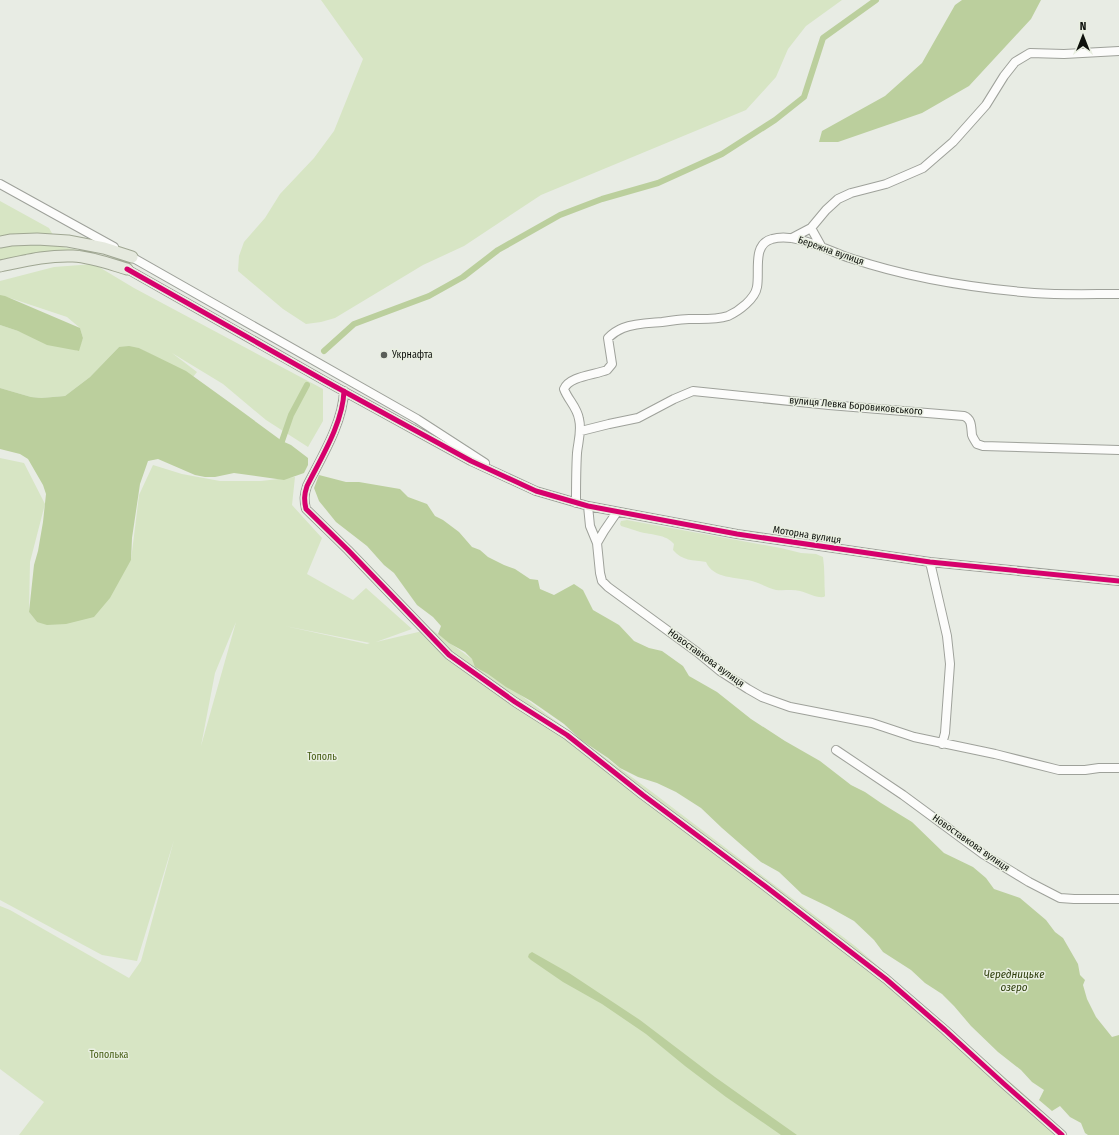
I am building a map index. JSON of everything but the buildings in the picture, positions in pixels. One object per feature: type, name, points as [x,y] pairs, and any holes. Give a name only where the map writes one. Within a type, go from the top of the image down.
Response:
[{"type":"main road","points":[[0,242],[37,239],[68,241],[104,248],[132,257]]},
{"type":"main road","points":[[68,241],[100,252],[127,269]]},
{"type":"main road","points":[[0,266],[28,260],[74,256],[127,269]]},
{"type":"street","points":[[792,238],[811,228],[826,210],[838,199],[851,193],[886,184],[923,168],[953,142],[986,105],[1004,76],[1015,62],[1025,56],[1030,54],[1119,51]]},
{"type":"street","points":[[0,184],[132,257],[417,419],[499,473]]},
{"type":"street","points":[[811,228],[821,246]]},
{"type":"street","name":"Бережна вулиця","points":[[576,503],[577,453],[581,431],[577,410],[567,397],[564,389],[565,386],[573,380],[600,373],[610,368],[612,364],[608,340],[609,336],[623,328],[639,324],[688,319],[707,320],[728,316],[736,312],[755,292],[757,286],[759,253],[762,245],[766,241],[773,238],[792,238],[821,246],[848,258],[881,268],[944,282],[1035,293],[1119,294]]},
{"type":"street","points":[[127,269],[471,461],[499,473]]},
{"type":"street","points":[[222,322],[228,312]]},
{"type":"street","name":"вулиця Левка Боровиковського","points":[[581,431],[638,418],[693,390],[829,405],[964,416],[969,419],[973,437],[977,444],[983,446],[1119,450]]},
{"type":"street","points":[[344,391],[344,399],[338,424],[304,494],[306,509],[348,550],[449,655],[515,702],[567,735],[643,795],[886,979],[1062,1135]]},
{"type":"street","name":"Моторна вулиця","points":[[499,473],[536,491],[576,503],[737,534],[930,562],[1119,581]]},
{"type":"street","name":"Новоставкова вулиця","points":[[588,506],[590,526],[597,543],[602,581],[720,671],[762,697],[790,706],[872,723],[914,737],[942,744],[994,754],[1060,770],[1119,768]]},
{"type":"street","points":[[597,543],[617,512]]},
{"type":"street","points":[[930,562],[948,636],[950,664],[945,733],[942,744]]},
{"type":"street","name":"Новоставкова вулиця","points":[[836,750],[903,795],[983,854],[1029,882],[1060,898],[1119,899]]},
{"type":"green space","points":[[321,0],[842,0],[806,26],[788,49],[776,77],[746,110],[541,195],[464,246],[423,265],[335,318],[306,324],[283,309],[238,271],[239,256],[244,242],[265,218],[280,194],[314,158],[334,131],[363,59]]},
{"type":"green space","points":[[0,201],[49,228],[53,235],[0,237]]},
{"type":"green space","points":[[36,244],[51,245],[96,254],[0,262],[0,247]]},
{"type":"green space","points":[[94,264],[134,288],[323,389],[323,421],[308,447],[266,420],[223,384],[172,353],[197,372],[193,377],[139,348],[119,347],[90,377],[65,396],[41,398],[31,397],[0,388],[0,325],[78,351],[83,338],[80,328],[67,317],[0,296],[0,281],[54,267]]},
{"type":"green space","points":[[0,458],[24,463],[45,504],[30,562],[29,612],[37,622],[131,560],[139,495],[153,465],[182,474],[220,481],[261,481],[295,477],[292,505],[322,538],[307,574],[353,600],[366,588],[412,629],[376,642],[431,629],[652,792],[855,946],[1026,1096],[1068,1135],[19,1135],[44,1102],[0,1069],[0,906],[10,910],[129,978],[141,961],[174,840],[137,961],[102,955],[0,900]],"holes":[[[236,622],[201,746],[215,673]],[[285,626],[370,643],[367,644]]]},
{"type":"green space","points":[[627,520],[801,553],[816,554],[823,557],[825,596],[818,597],[797,590],[776,590],[752,581],[714,572],[709,568],[706,562],[684,558],[676,554],[673,550],[674,544],[667,538],[621,526],[621,521]]},
{"type":"water","points":[[962,0],[1041,0],[1031,19],[969,86],[922,113],[838,142],[819,142],[822,131],[885,96],[922,63],[955,5]]},
{"type":"water","points":[[0,295],[80,328],[83,338],[79,351],[47,345],[18,331],[0,325]]},
{"type":"water","points":[[129,346],[139,348],[186,371],[282,441],[291,445],[308,458],[308,465],[304,473],[284,480],[234,473],[215,477],[205,477],[195,475],[158,459],[148,461],[140,484],[132,538],[131,560],[110,598],[94,617],[66,624],[47,625],[37,622],[29,612],[34,565],[43,522],[46,494],[43,485],[28,459],[20,454],[0,449],[0,388],[31,397],[41,398],[65,396],[90,377],[119,347]]},
{"type":"water","name":"Чередницьке озеро","points":[[319,475],[346,482],[359,482],[400,489],[408,497],[427,504],[435,516],[459,532],[472,547],[480,550],[488,557],[515,569],[530,579],[538,580],[540,589],[554,595],[574,584],[583,590],[593,610],[619,625],[634,641],[649,648],[662,651],[683,666],[689,676],[717,692],[751,719],[820,761],[851,785],[865,792],[912,822],[944,853],[973,867],[986,878],[994,889],[1020,898],[1046,920],[1055,932],[1063,938],[1078,964],[1080,975],[1085,980],[1083,985],[1087,999],[1096,1017],[1112,1037],[1119,1035],[1119,1135],[1088,1135],[1085,1133],[1081,1123],[1070,1117],[1060,1106],[1052,1111],[1039,1100],[1044,1090],[1032,1082],[1021,1070],[998,1052],[971,1026],[942,994],[925,983],[911,970],[883,952],[874,940],[854,921],[802,894],[779,872],[761,862],[701,808],[676,792],[620,768],[581,740],[564,724],[531,701],[475,667],[472,659],[465,652],[449,643],[438,634],[441,626],[433,617],[417,605],[394,573],[384,565],[367,546],[336,522],[319,501],[314,488]]},
{"type":"water","points":[[532,952],[569,973],[640,1020],[715,1077],[797,1135],[781,1135],[726,1097],[646,1034],[602,1004],[563,982],[531,960],[528,957]]},
{"type":"waterway","points":[[324,351],[354,324],[429,296],[463,277],[498,250],[560,215],[602,199],[658,183],[722,154],[775,120],[804,97],[823,38],[876,0]]},
{"type":"waterway","points":[[282,441],[291,415],[307,385]]},
{"type":"cycle path","points":[[127,269],[325,381],[471,461],[536,491],[588,506],[737,534],[930,562],[1119,581]]},
{"type":"cycle path","points":[[344,391],[343,403],[336,428],[305,492],[306,509],[348,550],[449,655],[515,702],[567,735],[643,795],[886,979],[1062,1135]]},
{"type":"place","name":"Укрнафта","points":[[384,355]]},
{"type":"park label","name":"Тополь","points":[[322,757]]},
{"type":"park label","name":"Тополька","points":[[109,1055]]}]
